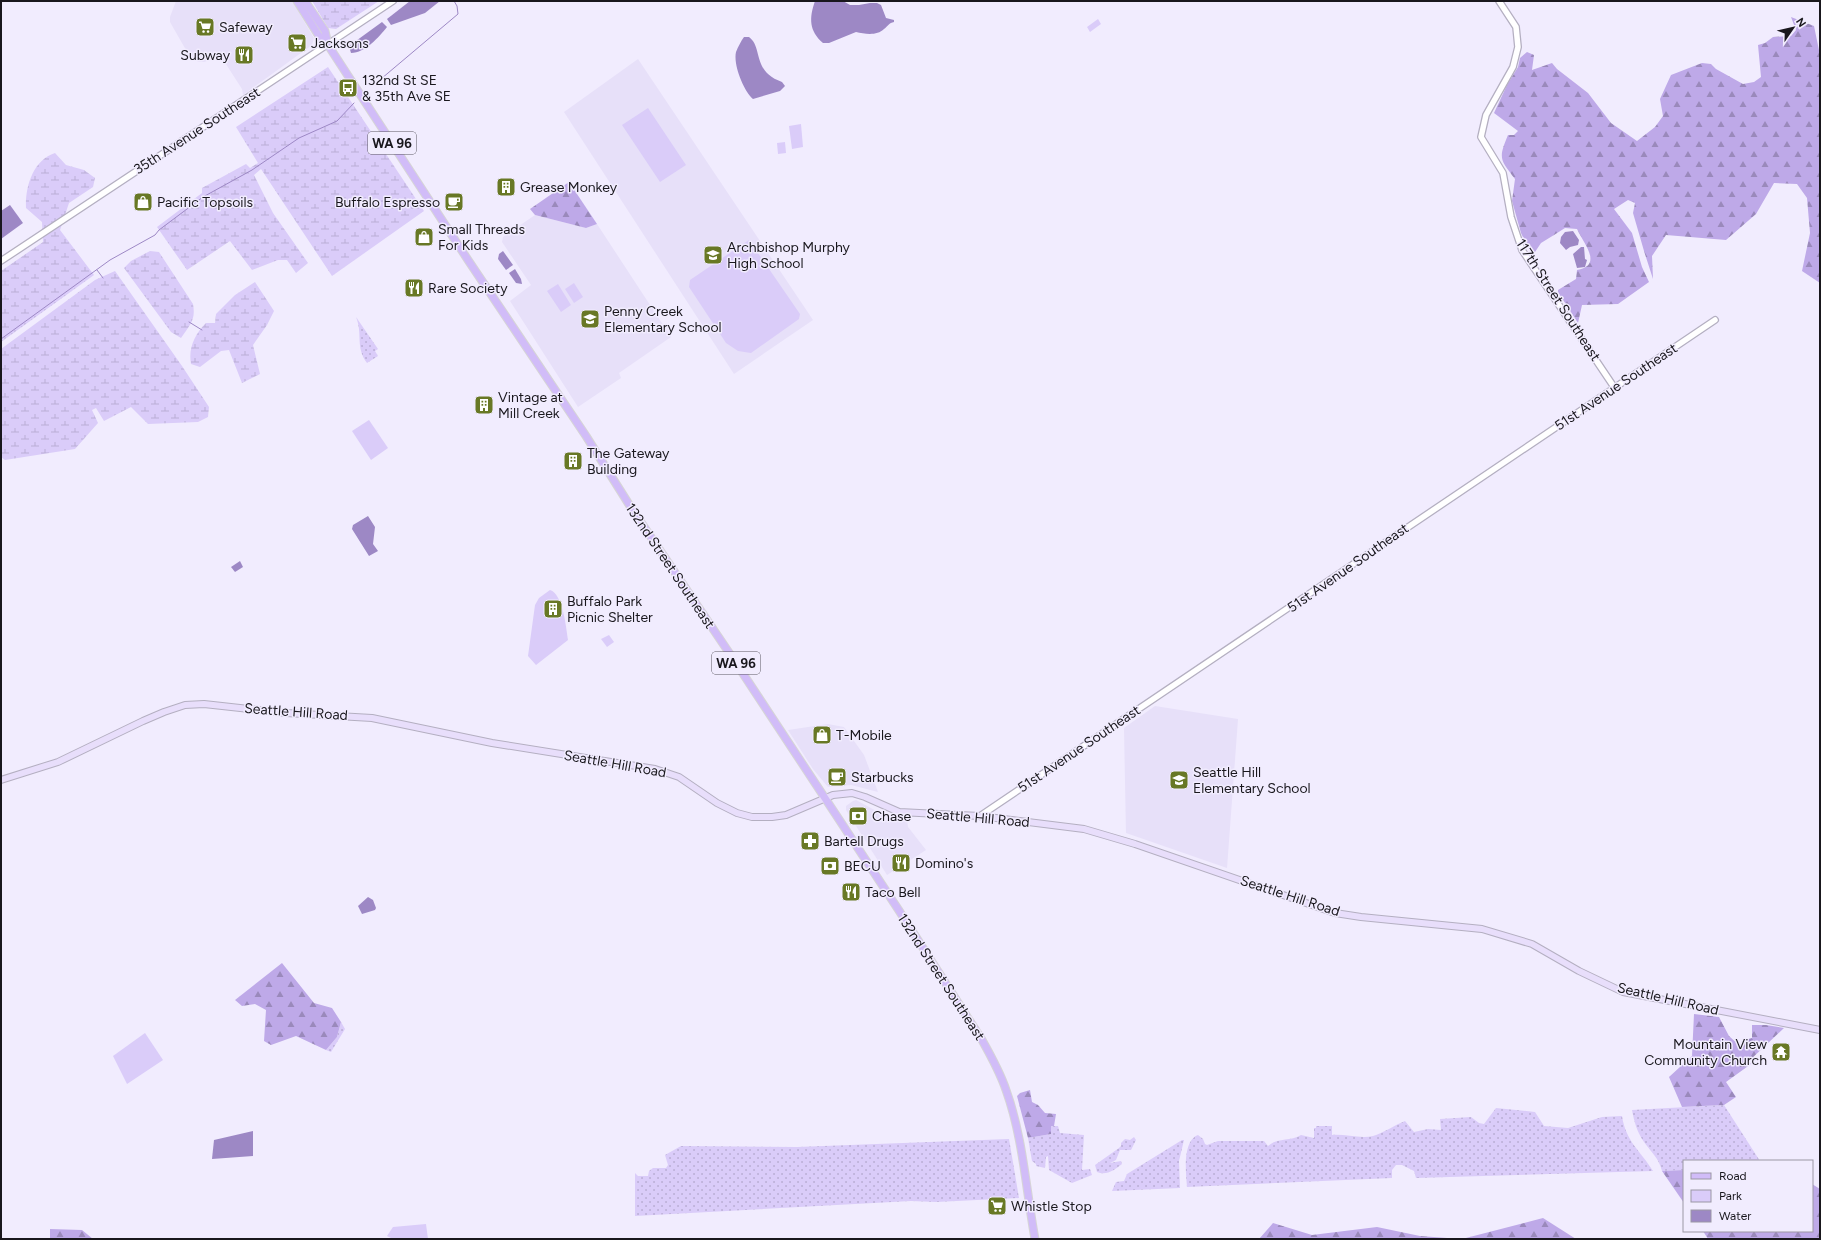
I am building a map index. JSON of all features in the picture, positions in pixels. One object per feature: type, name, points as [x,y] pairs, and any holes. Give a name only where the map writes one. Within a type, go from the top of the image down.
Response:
[{"type":"main road","name":"132nd Street Southeast","points":[[297,1],[319,36],[328,45],[468,260],[563,401],[630,506],[734,660],[982,1040],[1006,1090],[1014,1118],[1035,1239]]},
{"type":"main road","name":"132nd Street Southeast","points":[[305,1],[324,31],[328,45]]},
{"type":"main road","name":"Seattle Hill Road","points":[[1,780],[58,762],[143,721],[185,705],[204,704],[286,713],[372,718],[492,743],[655,769],[679,777],[717,803],[737,813],[752,817],[786,815],[824,799],[843,793],[852,793],[899,812],[980,816],[1084,829],[1135,844],[1335,913],[1361,918],[1482,929],[1532,944],[1579,971],[1623,992],[1820,1030]]},
{"type":"street","name":"35th Avenue Southeast","points":[[1,261],[393,1]]},
{"type":"street","name":"117th Street Southeast","points":[[1499,1],[1516,27],[1518,46],[1513,67],[1494,98],[1486,115],[1481,137],[1503,173],[1511,218],[1520,245],[1614,387]]},
{"type":"street","name":"51st Avenue Southeast","points":[[980,816],[1715,320]]},
{"type":"shaded area","points":[[176,1],[292,1],[314,38],[312,45],[243,95],[242,89],[222,58],[220,57],[204,62],[198,62],[186,50],[170,22],[170,17]]},
{"type":"shaded area","name":"Archbishop Murphy High School","points":[[638,59],[813,320],[734,374],[564,112]]},
{"type":"shaded area","name":"Penny Creek Elementary School","points":[[535,215],[586,228],[597,224],[671,337],[619,373],[621,378],[578,407],[510,301],[531,285],[502,242],[503,237]]},
{"type":"shaded area","name":"Seattle Hill Elementary School","points":[[1155,706],[1238,719],[1227,868],[1126,833],[1124,728]]},
{"type":"shaded area","points":[[828,724],[844,727],[864,755],[878,792],[851,785],[828,787],[813,769],[788,730]]},
{"type":"shaded area","points":[[856,800],[893,820],[907,820],[908,827],[926,850],[887,875],[846,810],[846,806]]},
{"type":"green space","points":[[312,1],[379,1],[336,29],[328,28]]},
{"type":"green space","points":[[1791,17],[1814,26],[1820,55],[1820,283],[1802,271],[1810,233],[1807,198],[1797,184],[1774,183],[1756,214],[1726,240],[1666,235],[1652,256],[1653,279],[1633,213],[1635,203],[1628,200],[1614,209],[1632,233],[1642,267],[1649,282],[1618,304],[1582,305],[1578,323],[1558,290],[1576,279],[1577,270],[1585,267],[1589,263],[1590,259],[1587,247],[1577,229],[1565,228],[1541,243],[1533,255],[1531,254],[1521,233],[1512,201],[1515,179],[1506,167],[1502,158],[1503,149],[1508,135],[1514,135],[1518,131],[1494,113],[1507,85],[1518,67],[1520,58],[1527,52],[1534,55],[1532,70],[1552,63],[1557,69],[1588,93],[1611,123],[1637,141],[1655,127],[1663,116],[1660,99],[1671,75],[1702,63],[1711,64],[1716,69],[1743,84],[1754,82],[1761,77],[1758,45],[1765,43],[1773,37],[1791,36],[1796,30]]},
{"type":"green space","points":[[1098,19],[1101,24],[1090,32],[1087,27]]},
{"type":"green space","points":[[328,67],[424,211],[332,276],[261,169],[254,175],[273,213],[308,263],[296,273],[287,260],[278,260],[252,270],[230,241],[187,270],[157,227],[202,193],[202,188],[246,164],[250,168],[258,163],[236,127]]},
{"type":"green space","points":[[648,108],[686,165],[660,182],[622,125]]},
{"type":"green space","points":[[801,124],[803,147],[792,149],[789,126]]},
{"type":"green space","points":[[785,142],[786,153],[778,154],[777,143]]},
{"type":"green space","points":[[55,153],[66,165],[84,170],[95,178],[93,187],[69,203],[60,230],[94,275],[1,342],[1,271],[43,242],[42,222],[26,208],[27,192],[32,175],[36,168],[47,157]]},
{"type":"green space","points":[[569,182],[597,224],[586,228],[535,215],[530,209]]},
{"type":"green space","points":[[749,240],[800,314],[799,319],[751,353],[738,351],[726,343],[689,287],[690,280]]},
{"type":"green space","points":[[150,251],[159,252],[193,304],[193,318],[190,326],[181,338],[171,332],[124,268],[131,261]]},
{"type":"green space","points":[[115,271],[209,407],[208,417],[198,422],[148,424],[131,407],[104,421],[96,408],[92,410],[98,423],[75,449],[5,460],[1,457],[1,349],[95,280]]},
{"type":"green space","points":[[255,282],[274,311],[267,325],[253,345],[260,374],[242,383],[229,350],[221,351],[200,367],[191,364],[190,358],[193,342],[202,327],[206,323],[215,323],[216,314],[235,295]]},
{"type":"green space","points":[[574,283],[583,297],[574,303],[565,289]]},
{"type":"green space","points":[[558,284],[571,305],[561,312],[547,291]]},
{"type":"green space","points":[[356,317],[378,349],[375,351],[378,356],[367,363],[361,351],[359,329]]},
{"type":"green space","points":[[369,420],[388,448],[371,460],[352,431]]},
{"type":"green space","points":[[550,590],[558,598],[561,604],[568,640],[536,665],[528,656],[535,605],[539,598]]},
{"type":"green space","points":[[609,635],[614,642],[607,647],[601,639]]},
{"type":"green space","points":[[282,963],[314,1003],[332,1008],[341,1022],[337,1037],[326,1050],[296,1036],[271,1045],[264,1041],[266,1010],[255,1004],[242,1006],[235,1000]]},
{"type":"green space","points":[[1694,1014],[1719,1017],[1729,1036],[1742,1048],[1754,1046],[1755,1043],[1752,1038],[1752,1025],[1766,1025],[1784,1028],[1749,1061],[1751,1064],[1726,1082],[1736,1097],[1724,1105],[1682,1107],[1669,1077],[1692,1056]]},
{"type":"green space","points":[[341,1022],[345,1029],[331,1052],[326,1050],[337,1037]]},
{"type":"green space","points":[[145,1033],[163,1060],[127,1084],[113,1056]]},
{"type":"green space","points":[[1030,1090],[1032,1102],[1038,1105],[1045,1113],[1056,1114],[1054,1126],[1051,1126],[1051,1134],[1028,1138],[1017,1096],[1020,1093]]},
{"type":"green space","points":[[1724,1105],[1759,1160],[1683,1160],[1683,1170],[1662,1171],[1657,1159],[1639,1134],[1632,1110]]},
{"type":"green space","points":[[1496,1108],[1535,1112],[1544,1126],[1568,1128],[1602,1117],[1622,1116],[1630,1139],[1653,1171],[1416,1178],[1414,1171],[1402,1165],[1396,1165],[1392,1170],[1392,1178],[1187,1187],[1187,1151],[1193,1138],[1198,1135],[1207,1145],[1218,1141],[1264,1141],[1268,1146],[1276,1141],[1301,1135],[1314,1138],[1314,1128],[1316,1128],[1316,1126],[1332,1126],[1332,1135],[1368,1137],[1377,1135],[1405,1121],[1414,1132],[1428,1129],[1441,1130],[1440,1119],[1471,1117],[1479,1123],[1484,1124]]},
{"type":"green space","points":[[1051,1126],[1058,1126],[1060,1133],[1084,1135],[1082,1170],[1090,1169],[1092,1175],[1072,1183],[1049,1170],[1048,1156],[1046,1157],[1045,1168],[1036,1166],[1036,1164],[1032,1161],[1028,1138],[1051,1134]]},
{"type":"green space","points":[[1134,1137],[1136,1140],[1131,1150],[1120,1150],[1116,1160],[1110,1163],[1121,1161],[1122,1164],[1107,1173],[1097,1172],[1095,1165],[1119,1148],[1125,1139],[1130,1140]]},
{"type":"green space","points":[[1009,1139],[1019,1198],[936,1202],[911,1201],[635,1216],[635,1173],[638,1176],[648,1176],[649,1171],[653,1168],[666,1168],[668,1165],[665,1155],[681,1146],[797,1147]]},
{"type":"green space","points":[[1184,1140],[1179,1161],[1180,1188],[1112,1191],[1116,1182],[1124,1181],[1127,1174]]},
{"type":"green space","points":[[1683,1170],[1683,1202],[1662,1171]]},
{"type":"green space","points":[[1813,1185],[1820,1189],[1820,1239],[1708,1239],[1704,1232],[1813,1232]]},
{"type":"green space","points":[[1543,1218],[1576,1239],[1462,1239]]},
{"type":"green space","points":[[1273,1223],[1312,1235],[1377,1227],[1420,1236],[1461,1239],[1259,1239]]},
{"type":"green space","points":[[426,1224],[428,1239],[393,1239],[387,1236],[393,1227]]},
{"type":"green space","points":[[50,1229],[82,1230],[93,1239],[50,1239]]},
{"type":"water","points":[[410,1],[440,1],[425,13],[391,25],[387,19]]},
{"type":"water","points":[[815,1],[843,1],[850,5],[877,3],[881,5],[886,18],[894,20],[894,22],[878,33],[867,34],[856,32],[829,43],[823,43],[815,34],[811,19]]},
{"type":"water","points":[[382,22],[387,27],[376,40],[361,50],[351,53],[349,46]]},
{"type":"water","points":[[744,37],[749,37],[753,41],[762,66],[766,72],[773,78],[782,82],[785,86],[780,91],[753,99],[746,90],[736,64],[736,52]]},
{"type":"water","points":[[10,205],[23,223],[1,239],[1,211]]},
{"type":"water","points":[[1573,231],[1579,240],[1578,245],[1570,247],[1566,250],[1560,243],[1561,237],[1565,232]]},
{"type":"water","points":[[1581,247],[1584,247],[1585,259],[1587,260],[1585,267],[1577,268],[1573,254]]},
{"type":"water","points":[[503,251],[513,265],[506,270],[498,259],[499,254]]},
{"type":"water","points":[[515,269],[521,279],[522,284],[516,283],[509,273]]},
{"type":"water","points":[[368,516],[375,527],[373,544],[378,551],[369,556],[352,529],[353,525]]},
{"type":"water","points":[[240,561],[243,567],[235,572],[231,567]]},
{"type":"water","points":[[368,897],[373,900],[376,908],[375,910],[362,914],[358,906]]},
{"type":"water","points":[[1752,1038],[1755,1043],[1754,1046],[1740,1047],[1742,1041]]},
{"type":"water","points":[[253,1131],[253,1156],[212,1159],[214,1140]]},
{"type":"waterway","points":[[375,84],[458,14],[457,6],[454,1]]},
{"type":"waterway","points":[[1,339],[110,260],[155,235],[159,230],[203,197],[252,170],[299,138],[337,121],[354,103]]},
{"type":"waterway","points":[[97,270],[103,278]]},
{"type":"waterway","points":[[189,322],[202,330]]},
{"type":"place","name":"Safeway","points":[[205,27]]},
{"type":"place","name":"Jacksons","points":[[297,43]]},
{"type":"place","name":"Subway","points":[[244,55]]},
{"type":"place","name":"132nd St SE & 35th Ave SE","points":[[348,88]]},
{"type":"place","name":"Grease Monkey","points":[[506,187]]},
{"type":"place","name":"Pacific Topsoils","points":[[143,202]]},
{"type":"place","name":"Buffalo Espresso","points":[[454,202]]},
{"type":"place","name":"Small Threads For Kids","points":[[424,237]]},
{"type":"place","name":"Archbishop Murphy High School","points":[[713,255]]},
{"type":"place","name":"Rare Society","points":[[414,288]]},
{"type":"place","name":"Penny Creek Elementary School","points":[[590,319]]},
{"type":"place","name":"Vintage at Mill Creek","points":[[484,405]]},
{"type":"place","name":"The Gateway Building","points":[[573,461]]},
{"type":"place","name":"Buffalo Park Picnic Shelter","points":[[553,609]]},
{"type":"place","name":"T-Mobile","points":[[822,735]]},
{"type":"place","name":"Starbucks","points":[[837,777]]},
{"type":"place","name":"Seattle Hill Elementary School","points":[[1179,780]]},
{"type":"place","name":"Chase","points":[[858,816]]},
{"type":"place","name":"Bartell Drugs","points":[[810,841]]},
{"type":"place","name":"Domino's","points":[[901,863]]},
{"type":"place","name":"BECU","points":[[830,866]]},
{"type":"place","name":"Taco Bell","points":[[851,892]]},
{"type":"place","name":"Mountain View Community Church","points":[[1781,1052]]},
{"type":"place","name":"Whistle Stop","points":[[997,1206]]}]
